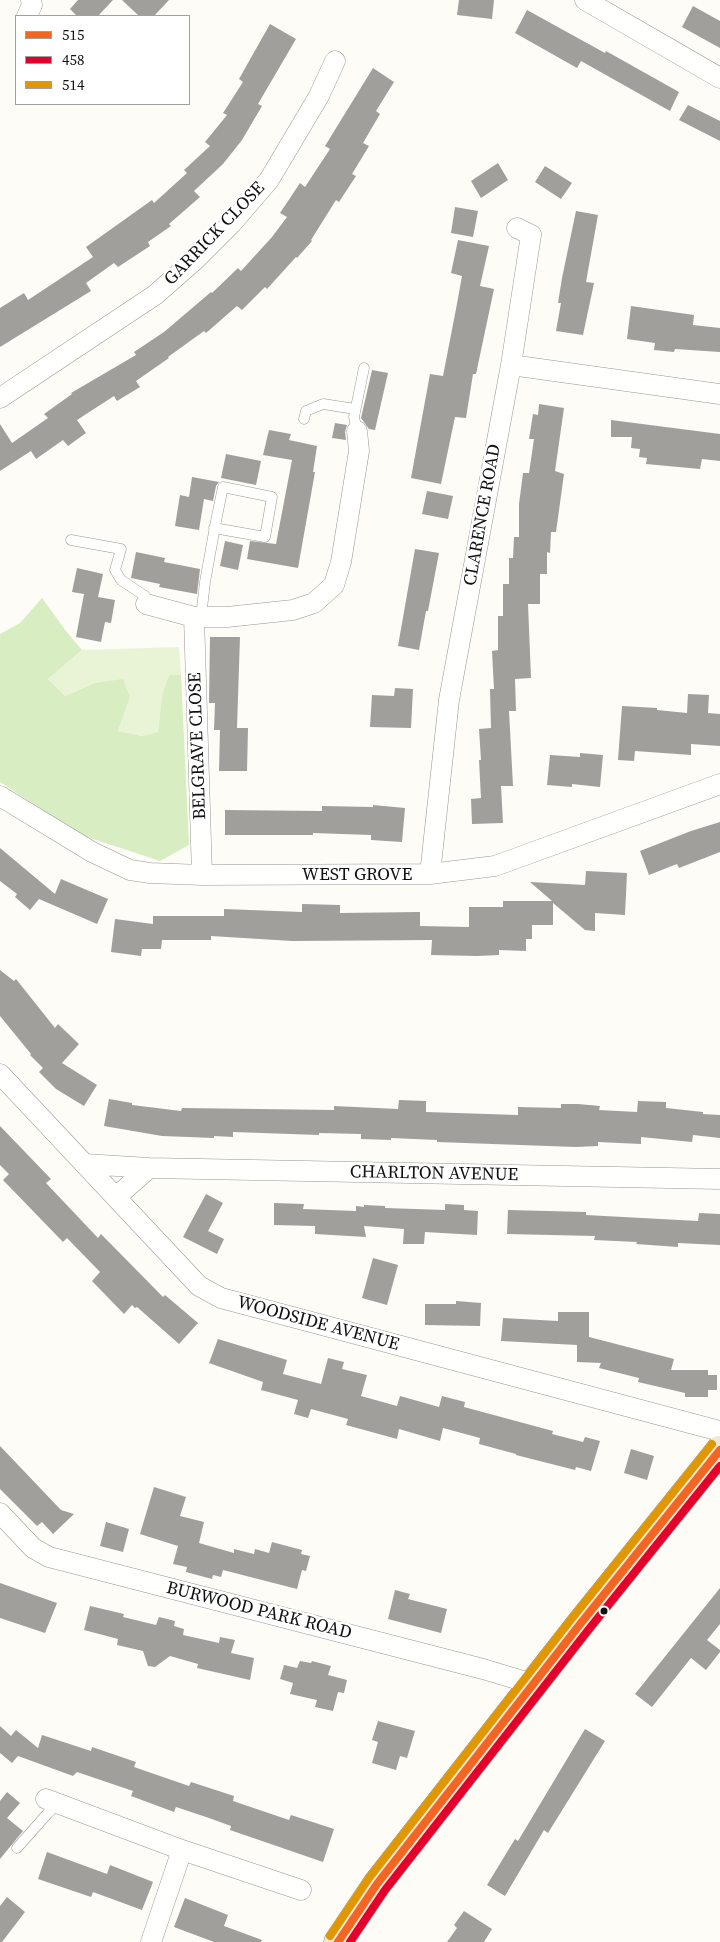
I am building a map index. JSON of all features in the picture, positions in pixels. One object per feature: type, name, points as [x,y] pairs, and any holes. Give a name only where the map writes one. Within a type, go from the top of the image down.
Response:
[{"type":"main road","points":[[338,1942],[377,1884],[533,1684],[720,1450]]},
{"type":"street","points":[[28,15],[31,0]]},
{"type":"street","points":[[591,2],[720,78]]},
{"type":"street","name":"GARRICK CLOSE","points":[[0,398],[155,295],[196,259],[232,223],[269,180],[319,96],[335,61]]},
{"type":"street","name":"CLARENCE ROAD","points":[[430,874],[449,700],[511,365],[531,235],[517,228]]},
{"type":"street","points":[[511,365],[720,394]]},
{"type":"street","points":[[146,604],[198,617],[227,617],[293,610],[314,603],[334,585],[341,562],[359,451],[357,431]]},
{"type":"street","name":"BELGRAVE CLOSE","points":[[198,617],[202,875]]},
{"type":"street","name":"WEST GROVE","points":[[0,796],[92,852],[130,870],[150,873],[202,875],[430,874],[495,866],[720,784]]},
{"type":"street","name":"WOODSIDE AVENUE","points":[[0,1074],[199,1286],[221,1298],[720,1431]]},
{"type":"street","name":"CHARLTON AVENUE","points":[[85,1164],[149,1168],[720,1179]]},
{"type":"street","points":[[116,1197],[149,1168]]},
{"type":"street","name":"BURWOOD PARK ROAD","points":[[0,1513],[33,1548],[49,1557],[483,1669],[533,1684]]},
{"type":"street","points":[[52,1802],[182,1850],[301,1890]]},
{"type":"street","points":[[151,1942],[182,1850]]},
{"type":"lane","points":[[357,431],[354,417],[364,368]]},
{"type":"lane","points":[[304,419],[306,411],[323,404],[356,409]]},
{"type":"lane","points":[[198,617],[214,528],[223,487],[272,497],[265,537],[214,528]]},
{"type":"lane","points":[[71,540],[121,549],[115,570],[120,580],[145,596],[146,604]]},
{"type":"lane","points":[[17,1848],[48,1813],[52,1802]]},
{"type":"green space","points":[[42,598],[82,650],[48,679],[65,696],[95,683],[123,679],[130,697],[118,731],[142,736],[158,732],[162,695],[169,675],[181,675],[189,845],[160,861],[81,835],[0,782],[0,634],[20,623]]},
{"type":"green space","points":[[179,647],[181,675],[169,675],[162,695],[158,732],[142,736],[118,731],[130,697],[95,683],[65,696],[48,679],[82,650]]},
{"type":"building","points":[[78,0],[113,0],[99,15],[76,15],[70,9]]},
{"type":"building","points":[[122,0],[169,0],[155,15],[138,15]]},
{"type":"building","points":[[459,0],[494,0],[492,19],[457,15]]},
{"type":"building","points":[[693,6],[720,21],[720,48],[682,27]]},
{"type":"building","points":[[527,10],[679,92],[670,111],[581,61],[577,68],[515,33]]},
{"type":"building","points":[[270,24],[296,39],[258,104],[262,106],[242,140],[223,164],[194,191],[200,197],[169,224],[171,226],[148,242],[150,246],[118,267],[114,263],[86,283],[91,291],[0,347],[0,308],[24,293],[28,300],[93,257],[86,247],[152,200],[154,203],[187,173],[184,170],[210,146],[205,142],[227,115],[223,113],[243,82],[239,79]]},
{"type":"building","points":[[373,68],[394,82],[376,111],[380,114],[363,143],[369,146],[352,174],[356,176],[339,202],[336,200],[312,241],[297,258],[267,289],[265,287],[242,310],[237,306],[206,333],[204,331],[136,381],[140,387],[117,401],[114,396],[77,420],[86,433],[68,446],[63,440],[36,459],[31,451],[0,471],[0,424],[12,443],[48,418],[44,414],[71,393],[136,355],[134,352],[164,332],[212,293],[238,268],[241,271],[272,237],[287,217],[280,213],[300,183],[305,187],[330,149],[325,146]]},
{"type":"building","points":[[688,105],[720,121],[720,141],[679,120]]},
{"type":"building","points":[[498,163],[508,180],[481,198],[471,181]]},
{"type":"building","points":[[545,166],[572,183],[561,199],[535,182]]},
{"type":"building","points":[[455,207],[478,211],[473,237],[451,233]]},
{"type":"building","points":[[576,211],[598,215],[586,282],[594,283],[583,335],[556,331],[561,303],[558,303],[562,278]]},
{"type":"building","points":[[458,240],[489,246],[480,286],[494,289],[476,374],[473,374],[466,418],[455,417],[441,484],[411,478],[430,374],[443,376],[462,276],[451,273]]},
{"type":"building","points":[[631,306],[694,315],[693,325],[720,328],[720,352],[675,349],[674,352],[654,350],[655,343],[627,339]]},
{"type":"building","points":[[372,370],[388,373],[375,430],[369,429],[361,418]]},
{"type":"building","points":[[539,404],[564,408],[555,471],[564,474],[556,532],[551,532],[550,553],[547,552],[547,574],[540,574],[540,604],[528,604],[531,678],[515,679],[516,711],[509,711],[513,786],[501,786],[503,823],[472,824],[471,799],[481,798],[479,729],[491,728],[490,689],[494,689],[492,651],[498,650],[498,616],[503,616],[503,584],[509,584],[509,558],[513,558],[514,537],[519,537],[519,504],[523,473],[529,473],[534,439],[529,439],[533,414],[538,415]]},
{"type":"building","points":[[611,420],[720,434],[720,461],[702,459],[700,469],[646,464],[647,458],[639,457],[640,449],[631,448],[632,437],[611,437]]},
{"type":"building","points":[[335,423],[347,425],[345,432],[346,440],[332,438]]},
{"type":"building","points":[[269,430],[291,434],[289,440],[317,446],[313,472],[315,472],[298,568],[247,559],[250,541],[276,544],[292,460],[263,455]]},
{"type":"building","points":[[226,454],[261,461],[256,485],[221,478]]},
{"type":"building","points":[[192,477],[219,482],[216,486],[213,501],[204,499],[199,530],[175,526],[180,495],[189,497]]},
{"type":"building","points":[[427,491],[453,496],[448,519],[422,514]]},
{"type":"building","points":[[225,541],[243,545],[238,570],[220,566]]},
{"type":"building","points":[[415,549],[439,553],[419,650],[398,646]]},
{"type":"building","points":[[136,552],[165,558],[164,562],[200,569],[197,594],[159,587],[160,584],[131,578]]},
{"type":"building","points":[[77,568],[103,574],[98,597],[115,600],[111,623],[105,622],[101,642],[76,637],[84,594],[72,592]]},
{"type":"building","points":[[210,637],[240,637],[237,728],[248,728],[247,771],[219,771],[220,730],[214,730],[215,703],[209,703]]},
{"type":"building","points":[[395,688],[413,689],[411,728],[370,727],[372,695],[394,696]]},
{"type":"building","points":[[688,694],[709,695],[708,713],[720,714],[720,746],[691,744],[691,755],[635,751],[634,761],[618,760],[622,706],[657,708],[657,710],[687,713]]},
{"type":"building","points":[[580,753],[603,755],[600,787],[572,784],[572,787],[547,785],[550,755],[580,757]]},
{"type":"building","points":[[373,805],[405,808],[402,842],[371,840],[371,835],[313,833],[313,835],[225,835],[225,810],[322,811],[322,806],[373,807]]},
{"type":"building","points":[[720,822],[720,852],[679,868],[677,864],[649,875],[640,851]]},
{"type":"building","points":[[0,848],[55,894],[61,879],[108,899],[97,924],[39,899],[30,910],[15,897],[17,894],[0,881]]},
{"type":"building","points":[[586,871],[627,873],[625,915],[595,913],[595,931],[585,930],[553,903],[553,925],[532,925],[532,939],[526,939],[526,951],[499,950],[499,955],[477,956],[431,955],[432,940],[292,941],[211,936],[211,940],[162,940],[161,949],[142,949],[141,956],[111,952],[115,919],[153,924],[153,916],[224,916],[224,909],[302,912],[302,904],[340,905],[340,913],[420,912],[420,926],[469,927],[469,907],[503,907],[503,901],[552,901],[530,882],[585,885]]},
{"type":"building","points":[[0,970],[14,981],[16,979],[55,1028],[58,1024],[79,1044],[62,1063],[97,1085],[84,1106],[56,1089],[39,1072],[43,1068],[30,1055],[0,1016]]},
{"type":"building","points":[[109,1099],[132,1103],[132,1105],[181,1111],[182,1108],[334,1110],[334,1106],[398,1109],[399,1100],[426,1101],[426,1112],[518,1115],[518,1107],[561,1108],[561,1104],[578,1104],[600,1106],[599,1110],[637,1112],[638,1101],[666,1102],[666,1108],[720,1115],[720,1138],[693,1135],[692,1142],[641,1137],[641,1144],[598,1142],[598,1146],[576,1147],[437,1142],[437,1140],[391,1138],[391,1140],[361,1139],[361,1134],[319,1133],[319,1135],[233,1132],[233,1137],[162,1136],[104,1126]]},
{"type":"building","points":[[0,1126],[51,1179],[46,1183],[98,1238],[101,1234],[163,1297],[165,1295],[198,1323],[179,1344],[137,1307],[135,1308],[132,1305],[124,1314],[92,1281],[100,1272],[67,1238],[63,1242],[3,1180],[9,1174],[0,1165]]},
{"type":"building","points":[[206,1194],[223,1203],[208,1231],[224,1239],[217,1254],[183,1237]]},
{"type":"building","points":[[274,1203],[304,1204],[303,1209],[356,1211],[356,1206],[364,1207],[364,1205],[385,1206],[385,1208],[445,1210],[445,1204],[464,1205],[464,1210],[478,1211],[477,1235],[425,1232],[424,1244],[403,1244],[404,1229],[364,1226],[366,1237],[315,1234],[315,1226],[274,1225]]},
{"type":"building","points":[[508,1210],[586,1212],[586,1215],[698,1221],[699,1213],[720,1214],[720,1245],[678,1243],[678,1247],[636,1244],[637,1242],[594,1240],[595,1236],[507,1234]]},
{"type":"building","points":[[373,1258],[398,1265],[387,1305],[362,1298]]},
{"type":"building","points":[[456,1301],[481,1303],[480,1326],[425,1325],[425,1304],[456,1304]]},
{"type":"building","points":[[558,1312],[589,1312],[589,1337],[674,1359],[671,1370],[708,1370],[708,1375],[717,1375],[717,1390],[708,1390],[708,1397],[685,1397],[685,1393],[638,1382],[639,1378],[599,1368],[601,1363],[577,1362],[577,1345],[501,1341],[503,1318],[558,1321]]},
{"type":"building","points":[[218,1339],[287,1360],[283,1374],[321,1384],[328,1358],[344,1362],[342,1369],[367,1375],[361,1396],[397,1406],[400,1396],[439,1407],[442,1396],[465,1402],[464,1407],[553,1431],[552,1434],[583,1442],[585,1437],[600,1441],[591,1471],[576,1467],[575,1470],[516,1455],[479,1444],[480,1438],[443,1428],[440,1441],[399,1429],[397,1439],[346,1425],[348,1419],[311,1409],[308,1418],[294,1414],[298,1400],[261,1390],[263,1382],[209,1363]]},
{"type":"building","points":[[0,1446],[61,1510],[74,1514],[53,1534],[42,1522],[37,1526],[0,1489]]},
{"type":"building","points":[[631,1449],[654,1456],[647,1480],[624,1473]]},
{"type":"building","points":[[154,1487],[186,1497],[180,1516],[204,1522],[199,1543],[234,1553],[234,1549],[254,1554],[255,1549],[269,1553],[272,1542],[302,1550],[301,1554],[310,1556],[306,1571],[302,1570],[297,1589],[223,1570],[221,1577],[213,1575],[212,1579],[186,1572],[187,1567],[173,1564],[178,1546],[140,1534]]},
{"type":"building","points":[[106,1522],[129,1529],[123,1552],[100,1546]]},
{"type":"building","points":[[0,1583],[57,1603],[45,1633],[0,1618]]},
{"type":"building","points":[[720,1588],[720,1624],[707,1640],[720,1652],[706,1670],[691,1658],[652,1707],[635,1694]]},
{"type":"building","points":[[395,1590],[410,1594],[408,1599],[447,1609],[441,1633],[388,1619]]},
{"type":"building","points":[[90,1606],[124,1614],[123,1617],[156,1625],[159,1617],[175,1621],[174,1626],[184,1629],[183,1635],[219,1643],[220,1637],[235,1640],[231,1653],[254,1658],[250,1680],[197,1668],[198,1664],[170,1656],[155,1667],[148,1666],[143,1651],[117,1645],[118,1639],[84,1630]]},
{"type":"building","points":[[300,1661],[311,1663],[312,1661],[331,1666],[328,1675],[347,1680],[344,1693],[338,1692],[333,1711],[315,1707],[317,1700],[290,1694],[293,1683],[280,1679],[284,1665],[297,1668]]},
{"type":"building","points":[[378,1721],[415,1731],[407,1758],[400,1756],[396,1770],[372,1763],[378,1742],[372,1740]]},
{"type":"building","points":[[0,1726],[11,1736],[16,1730],[38,1748],[42,1735],[91,1751],[92,1747],[136,1762],[134,1767],[189,1786],[191,1782],[234,1796],[233,1801],[289,1820],[291,1815],[334,1829],[323,1862],[230,1830],[231,1826],[209,1818],[176,1807],[174,1812],[131,1796],[133,1791],[77,1772],[73,1776],[18,1756],[12,1763],[0,1753]]},
{"type":"building","points":[[585,1729],[605,1741],[548,1833],[544,1830],[505,1896],[487,1885],[515,1839],[518,1841]]},
{"type":"building","points":[[7,1792],[20,1803],[7,1818],[23,1831],[0,1859],[0,1801]]},
{"type":"building","points":[[47,1852],[107,1874],[110,1865],[153,1882],[142,1910],[93,1892],[91,1897],[38,1879]]},
{"type":"building","points":[[7,1897],[25,1912],[2,1942],[0,1942],[0,1906]]},
{"type":"building","points":[[185,1898],[228,1915],[224,1926],[262,1940],[261,1942],[214,1942],[174,1927]]},
{"type":"building","points":[[464,1911],[492,1929],[484,1942],[447,1942],[457,1928],[454,1925]]},
{"type":"transit line","name":"514","points":[[330,1936],[369,1878],[573,1617],[712,1444]]},
{"type":"transit line","name":"515","points":[[338,1942],[377,1884],[581,1623],[720,1450]]},
{"type":"transit line","name":"458","points":[[350,1942],[385,1890],[589,1629],[720,1466]]}]
